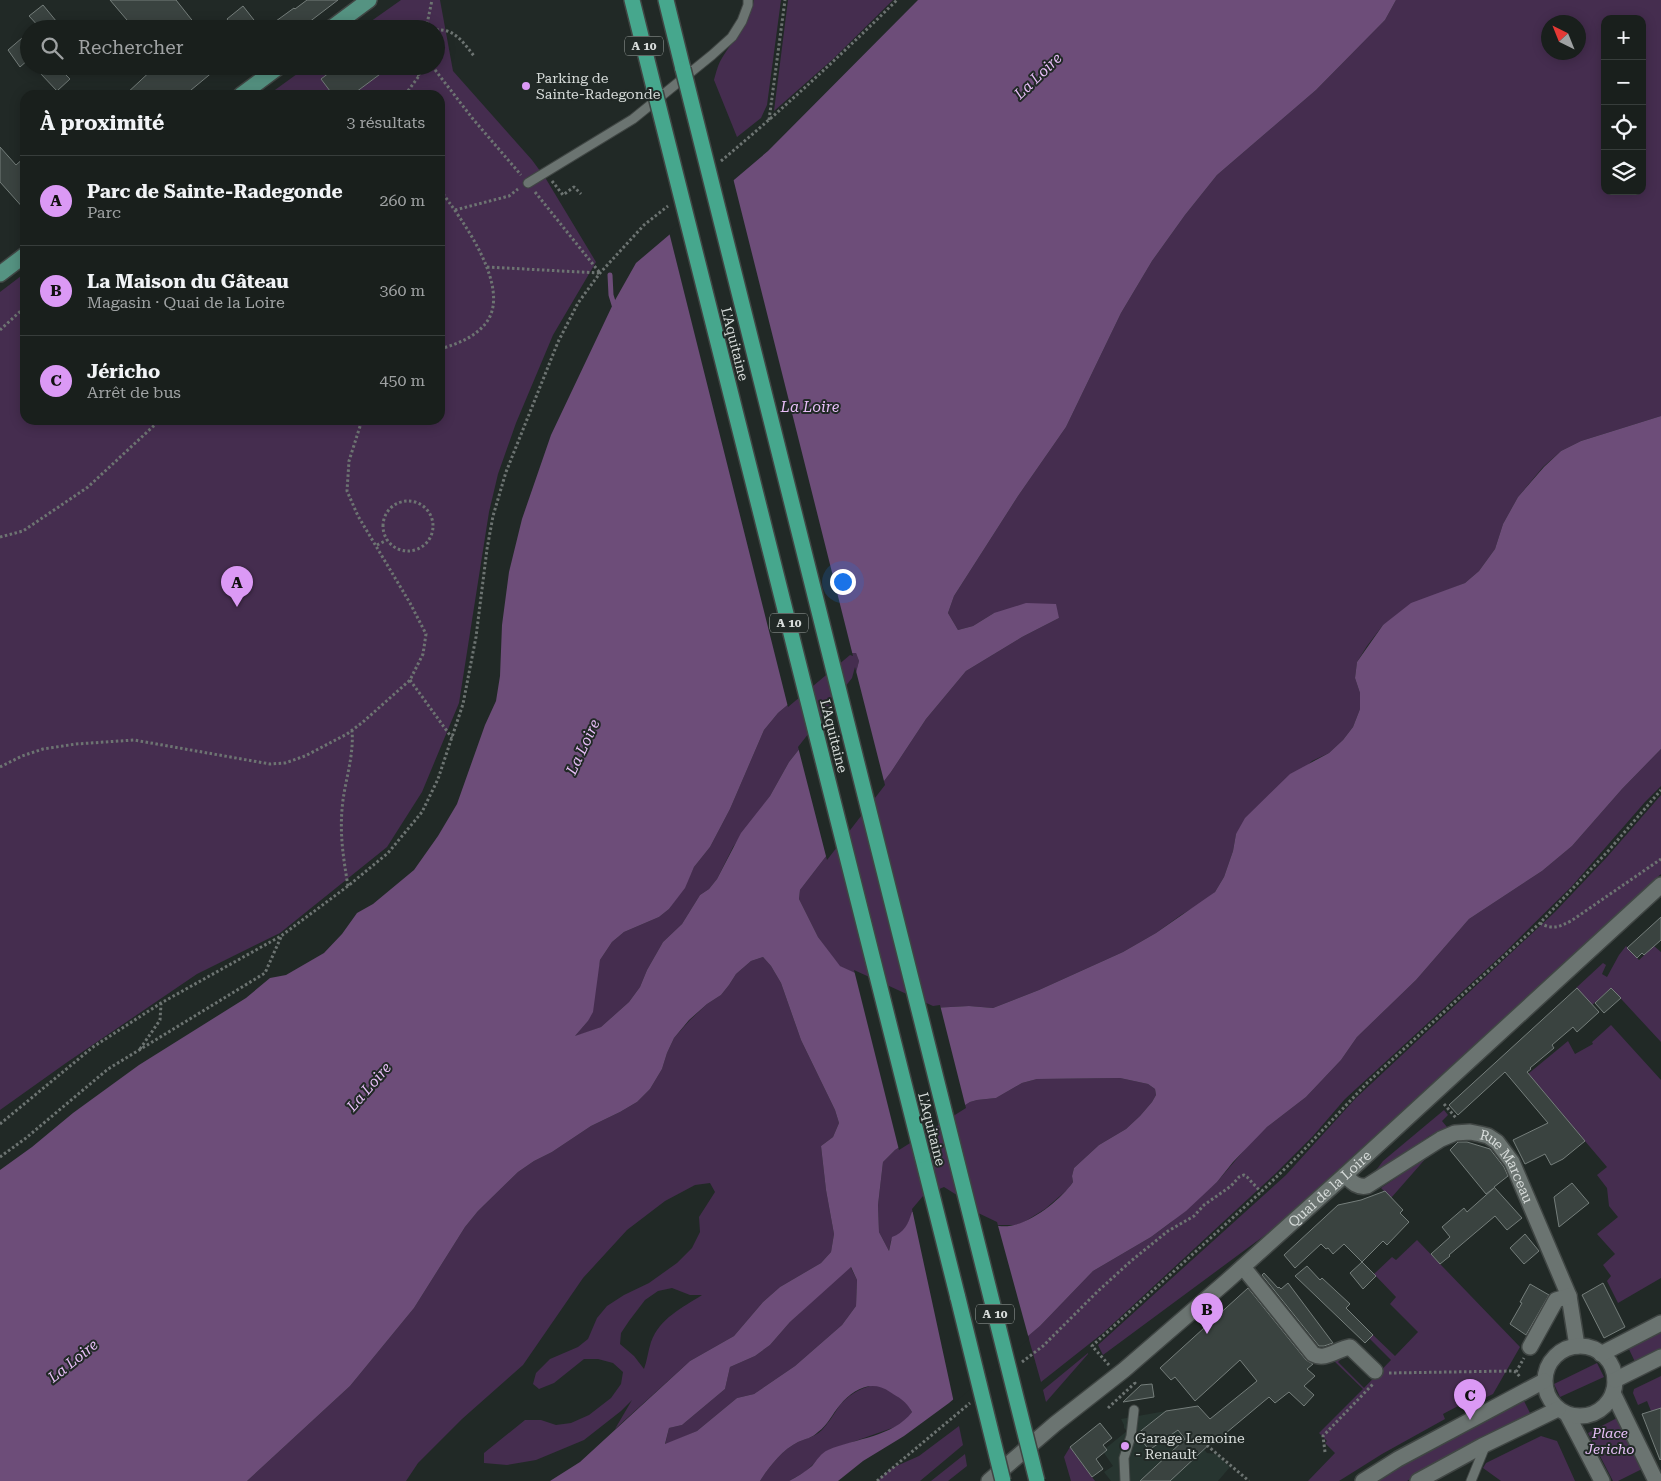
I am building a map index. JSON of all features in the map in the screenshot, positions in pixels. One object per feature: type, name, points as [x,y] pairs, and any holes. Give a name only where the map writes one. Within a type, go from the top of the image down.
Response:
[{"type":"highway","name":"L'Aquitaine","points":[[632,0],[1003,1481]]},
{"type":"highway","name":"L'Aquitaine","points":[[666,0],[1037,1481]]},
{"type":"highway","points":[[990,1481],[992,1434]]},
{"type":"main road","points":[[342,20],[369,0]]},
{"type":"main road","points":[[248,90],[268,75]]},
{"type":"main road","points":[[0,274],[20,259]]},
{"type":"street","name":"Quai de la Loire","points":[[990,1481],[1055,1424],[1124,1370],[1243,1267],[1661,885]]},
{"type":"street","name":"Rue Marceau","points":[[1345,1175],[1357,1185],[1361,1187],[1367,1186],[1447,1135],[1462,1132],[1488,1136],[1497,1142],[1509,1156],[1570,1296],[1577,1346]]},
{"type":"street","points":[[1243,1267],[1313,1354],[1320,1357],[1350,1348],[1378,1375]]},
{"type":"street","points":[[1530,1347],[1556,1300],[1570,1296]]},
{"type":"street","points":[[1601,1354],[1661,1323]]},
{"type":"street","points":[[1602,1481],[1562,1412],[1550,1402],[1546,1392],[1544,1381],[1550,1362],[1558,1354],[1577,1346],[1594,1349],[1608,1361],[1613,1370],[1614,1386],[1656,1481]]},
{"type":"street","points":[[1418,1481],[1486,1444],[1562,1412],[1576,1417],[1594,1413],[1609,1401],[1614,1386],[1661,1357]]},
{"type":"street","points":[[1363,1481],[1398,1459],[1544,1381]]},
{"type":"lane","points":[[528,183],[633,119],[712,55],[732,37],[742,21],[748,0]]},
{"type":"lane","points":[[1125,1481],[1124,1458],[1131,1436],[1134,1410]]},
{"type":"lane","points":[[1471,1481],[1486,1444]]},
{"type":"path","points":[[428,20],[432,0]]},
{"type":"path","points":[[785,0],[769,121],[897,0]]},
{"type":"path","points":[[445,29],[463,42],[474,56]]},
{"type":"path","points":[[439,75],[600,273]]},
{"type":"path","points":[[409,90],[420,76]]},
{"type":"path","points":[[546,172],[563,195],[574,187],[581,194]]},
{"type":"path","points":[[456,210],[509,196],[528,183]]},
{"type":"path","points":[[445,196],[467,227],[487,267],[493,293],[492,308],[487,322],[475,334],[462,342],[445,348]]},
{"type":"path","points":[[487,267],[600,273]]},
{"type":"path","points":[[0,1124],[93,1048],[161,1003],[281,936],[348,886],[388,852],[422,812],[438,779],[463,704],[468,683],[493,516],[506,472],[558,342],[578,303],[600,273]]},
{"type":"path","points":[[0,330],[20,312]]},
{"type":"path","points":[[0,537],[23,531],[88,487],[155,425]]},
{"type":"path","points":[[0,767],[22,756],[43,749],[76,744],[134,740],[270,764],[285,762],[305,756],[352,730],[380,708],[410,680],[423,654],[426,634],[377,545],[358,516],[347,491],[349,460],[360,425]]},
{"type":"path","points":[[403,502],[419,504],[426,508],[433,523],[429,540],[424,546],[408,552],[392,546],[386,540],[383,524],[390,509],[396,504],[403,502]]},
{"type":"path","points":[[377,545],[386,540]]},
{"type":"path","points":[[410,680],[452,738]]},
{"type":"path","points":[[348,886],[341,844],[343,803],[352,730]]},
{"type":"path","points":[[1092,1346],[1261,1192],[1367,1083],[1540,923],[1597,864],[1661,790]]},
{"type":"path","points":[[1540,923],[1548,928],[1557,928],[1571,921],[1661,859]]},
{"type":"path","points":[[0,1157],[26,1138],[108,1069],[265,973],[281,936]]},
{"type":"path","points":[[138,1051],[160,1020],[161,1003]]},
{"type":"path","points":[[1433,1094],[1460,1122],[1462,1132]]},
{"type":"path","points":[[1020,1364],[1131,1261],[1168,1231],[1194,1216],[1204,1205],[1231,1186],[1239,1177],[1244,1175],[1247,1177],[1261,1192]]},
{"type":"path","points":[[1325,1452],[1323,1436],[1378,1375],[1512,1371],[1519,1376],[1525,1392]]},
{"type":"path","points":[[1108,1408],[1134,1383]]},
{"type":"path","points":[[876,1481],[974,1400]]},
{"type":"path","points":[[1204,1442],[1249,1481]]},
{"type":"shaded area","points":[[1166,1411],[1170,1416],[1173,1413],[1207,1453],[1216,1454],[1230,1467],[1218,1481],[1111,1481],[1104,1472],[1113,1466],[1104,1453],[1107,1450],[1106,1448],[1127,1431],[1121,1419]]},
{"type":"green space","points":[[401,0],[440,0],[444,20],[373,20]]},
{"type":"green space","points":[[754,0],[781,0],[767,105],[761,118],[737,137],[714,80],[721,60],[745,24]]},
{"type":"green space","points":[[788,0],[893,0],[833,59],[774,111]]},
{"type":"green space","points":[[1396,0],[1661,0],[1661,416],[1581,441],[1561,451],[1543,467],[1518,497],[1503,524],[1495,549],[1479,571],[1465,583],[1440,593],[1383,625],[1357,662],[1355,678],[1360,693],[1360,709],[1353,727],[1329,753],[1312,761],[1236,834],[1233,851],[1224,877],[1215,892],[1203,902],[1123,952],[1039,990],[993,1008],[969,1006],[932,1008],[839,966],[818,937],[799,899],[800,890],[891,772],[926,719],[966,671],[1022,637],[1059,618],[994,613],[973,626],[958,630],[948,613],[954,596],[1018,496],[1066,427],[1121,313],[1152,261],[1217,175],[1316,90],[1385,20]]},
{"type":"green space","points":[[445,27],[453,71],[532,160],[546,179],[596,262],[553,335],[516,423],[498,474],[489,512],[459,703],[422,792],[387,847],[280,933],[197,974],[0,1110],[0,292],[20,277],[20,425],[445,425],[445,90],[275,90],[296,75],[445,75]]},
{"type":"green space","points":[[849,653],[856,653],[859,661],[854,680],[789,762],[770,796],[733,847],[717,879],[709,889],[700,895],[682,924],[663,942],[647,970],[640,987],[629,1002],[601,1027],[574,1037],[588,1021],[600,960],[612,942],[624,932],[659,917],[669,909],[684,888],[694,867],[710,847],[730,809],[764,730],[778,713]]},
{"type":"green space","points":[[1661,749],[1661,786],[1572,886],[1503,954],[1345,1099],[1313,1136],[1275,1174],[1103,1333],[1041,1382],[1028,1336],[1093,1271],[1151,1237],[1217,1182],[1252,1141],[1306,1097],[1341,1060],[1357,1037],[1416,980],[1469,919],[1542,871],[1572,846],[1622,789]]},
{"type":"green space","points":[[1661,795],[1661,874],[1272,1230],[1103,1355],[1098,1345],[1286,1175],[1356,1098],[1555,912],[1607,857]]},
{"type":"green space","points":[[1626,946],[1639,960],[1654,946],[1661,952],[1661,1042],[1611,988],[1592,1005],[1576,988],[1603,963],[1606,965],[1602,974],[1607,977]]},
{"type":"green space","points":[[763,957],[781,983],[801,1040],[835,1110],[839,1123],[833,1137],[821,1146],[834,1234],[831,1252],[821,1263],[780,1287],[763,1302],[734,1336],[690,1361],[615,1429],[632,1400],[584,1440],[536,1460],[507,1465],[484,1463],[484,1453],[525,1420],[541,1420],[556,1425],[571,1423],[589,1415],[611,1398],[621,1384],[623,1372],[613,1363],[598,1359],[584,1359],[554,1383],[539,1389],[533,1384],[536,1373],[550,1359],[578,1347],[588,1339],[597,1318],[607,1306],[649,1283],[677,1263],[692,1248],[700,1232],[699,1217],[715,1192],[710,1183],[695,1185],[665,1201],[627,1230],[583,1278],[523,1365],[462,1419],[418,1463],[406,1481],[247,1481],[350,1386],[414,1308],[465,1227],[478,1211],[518,1172],[534,1161],[552,1152],[591,1126],[637,1102],[650,1089],[662,1069],[674,1038],[707,1004],[721,995],[736,974],[751,961]],"holes":[[[672,1288],[690,1295],[702,1295],[672,1314],[660,1326],[651,1342],[644,1369],[634,1356],[620,1344],[621,1333],[645,1300],[658,1291]]]},
{"type":"green space","points":[[1611,1025],[1661,1080],[1661,1278],[1618,1303],[1607,1281],[1611,1276],[1603,1265],[1615,1254],[1597,1234],[1618,1217],[1609,1206],[1607,1188],[1597,1175],[1607,1167],[1528,1074],[1568,1041],[1575,1054],[1593,1044],[1592,1042]]},
{"type":"green space","points":[[1120,1078],[1148,1084],[1155,1089],[1156,1095],[1140,1116],[1126,1129],[1099,1145],[1074,1168],[1073,1182],[1067,1190],[1045,1209],[1016,1225],[997,1225],[913,1212],[902,1233],[891,1240],[889,1251],[879,1232],[878,1205],[883,1162],[895,1150],[970,1102],[996,1098],[1022,1083],[1037,1079]]},
{"type":"green space","points":[[1444,1110],[1448,1115],[1442,1121],[1446,1128],[1429,1136],[1371,1177],[1383,1161]]},
{"type":"green space","points":[[1427,1157],[1391,1198],[1381,1188]]},
{"type":"green space","points":[[1417,1240],[1520,1347],[1493,1394],[1462,1409],[1460,1405],[1443,1414],[1445,1419],[1382,1454],[1339,1481],[1308,1481],[1335,1453],[1325,1443],[1327,1441],[1319,1433],[1363,1389],[1332,1359],[1348,1353],[1338,1362],[1364,1388],[1391,1360],[1368,1337],[1371,1333],[1395,1356],[1418,1332],[1390,1304],[1396,1297],[1374,1274],[1392,1257],[1396,1260]]},
{"type":"green space","points":[[850,1266],[857,1280],[856,1306],[842,1325],[795,1366],[754,1394],[737,1398],[697,1431],[665,1445],[669,1428],[682,1425],[725,1389],[730,1367],[755,1356],[770,1345],[790,1322]]},
{"type":"green space","points":[[1661,1327],[1661,1351],[1636,1364],[1627,1345]]},
{"type":"green space","points":[[1088,1354],[1046,1402],[1043,1390]]},
{"type":"green space","points":[[1597,1363],[1604,1377],[1560,1397],[1554,1384]]},
{"type":"green space","points":[[1661,1376],[1661,1408],[1651,1411],[1647,1401],[1638,1405],[1633,1393],[1634,1389]]},
{"type":"green space","points":[[873,1385],[883,1387],[905,1400],[912,1412],[907,1419],[895,1427],[827,1451],[805,1472],[789,1481],[760,1481],[781,1454],[798,1442],[816,1435],[845,1400],[858,1391]]},
{"type":"green space","points":[[1522,1397],[1532,1417],[1427,1469],[1407,1481],[1368,1481]]},
{"type":"green space","name":"Place Jericho","points":[[1617,1418],[1642,1469],[1618,1481],[1613,1481],[1588,1433]]},
{"type":"green space","points":[[959,1426],[963,1445],[920,1481],[877,1481],[892,1468],[919,1456]]},
{"type":"green space","points":[[1541,1436],[1557,1441],[1575,1481],[1501,1481],[1483,1468],[1486,1463]]},
{"type":"green space","points":[[1070,1447],[1095,1481],[1071,1481],[1064,1457]]},
{"type":"green space","points":[[965,1454],[967,1466],[948,1481],[931,1481]]},
{"type":"water","name":"La Loire","points":[[918,0],[1396,0],[1385,20],[1316,90],[1217,175],[1185,215],[1152,261],[1121,313],[1066,427],[1018,496],[954,596],[948,613],[958,630],[973,626],[994,613],[1026,603],[1056,604],[1059,618],[1022,637],[966,671],[926,719],[891,772],[800,890],[799,899],[818,937],[840,966],[932,1008],[969,1006],[993,1008],[1039,990],[1123,952],[1156,933],[1215,892],[1224,877],[1233,851],[1236,834],[1245,818],[1290,774],[1329,753],[1353,727],[1360,709],[1360,693],[1355,678],[1357,662],[1383,625],[1411,603],[1465,583],[1479,571],[1495,549],[1503,524],[1518,497],[1561,451],[1581,441],[1661,416],[1661,749],[1622,789],[1572,846],[1542,871],[1469,919],[1416,980],[1357,1037],[1341,1060],[1306,1097],[1267,1127],[1233,1162],[1217,1182],[1186,1211],[1151,1237],[1093,1271],[1040,1326],[949,1403],[904,1436],[863,1461],[838,1481],[789,1481],[812,1466],[826,1451],[884,1432],[895,1427],[912,1412],[902,1400],[883,1388],[870,1386],[851,1394],[837,1408],[827,1423],[813,1436],[792,1445],[781,1454],[760,1481],[550,1481],[580,1462],[690,1361],[734,1336],[763,1302],[780,1287],[821,1263],[831,1252],[834,1234],[821,1146],[833,1137],[839,1123],[835,1110],[801,1040],[781,983],[763,957],[751,961],[736,974],[721,995],[707,1004],[689,1020],[674,1038],[662,1069],[650,1089],[637,1102],[591,1126],[552,1152],[534,1161],[518,1172],[478,1211],[465,1227],[414,1308],[350,1386],[247,1481],[0,1481],[0,1170],[139,1065],[246,998],[270,978],[286,975],[324,953],[342,934],[357,913],[373,904],[414,870],[438,836],[457,804],[485,725],[496,701],[500,676],[502,625],[509,572],[522,519],[551,435],[614,302],[636,263],[768,151]],"holes":[[[849,653],[856,653],[859,661],[854,680],[789,762],[770,796],[741,833],[717,879],[709,889],[700,895],[682,924],[663,942],[647,970],[640,987],[629,1002],[601,1027],[575,1036],[593,1012],[600,960],[612,942],[624,932],[659,917],[669,909],[685,888],[694,867],[710,847],[730,809],[764,730],[778,713]],[[1120,1078],[1148,1084],[1155,1089],[1156,1095],[1140,1116],[1126,1129],[1099,1145],[1074,1168],[1073,1182],[1067,1190],[1030,1219],[1009,1226],[999,1226],[971,1213],[949,1211],[912,1212],[905,1228],[892,1237],[889,1251],[879,1232],[878,1205],[883,1162],[895,1150],[970,1102],[996,1098],[1022,1083],[1037,1079]],[[851,1267],[857,1280],[856,1306],[842,1325],[795,1366],[754,1394],[737,1398],[697,1431],[665,1444],[669,1428],[682,1425],[725,1389],[730,1367],[755,1356],[770,1345],[790,1322]]]},
{"type":"pier","points":[[733,178],[853,656],[850,655],[788,707],[669,232]]},
{"type":"pier","points":[[855,667],[885,785],[827,860],[798,747],[852,678]]},
{"type":"pier","points":[[854,970],[933,1006],[940,1005],[966,1108],[899,1150]]},
{"type":"pier","points":[[944,1187],[960,1197],[974,1211],[997,1222],[1029,1339],[954,1403],[912,1209],[923,1196]]},
{"type":"building","points":[[110,0],[176,0],[192,20],[127,20]]},
{"type":"building","points":[[307,0],[338,0],[312,20],[277,20]]},
{"type":"building","points":[[43,5],[55,20],[33,20],[29,16]]},
{"type":"building","points":[[243,6],[254,20],[228,20]]},
{"type":"building","points":[[20,40],[20,67],[8,50]]},
{"type":"building","points":[[42,75],[66,75],[70,79],[56,90]]},
{"type":"building","points":[[146,75],[209,75],[191,90],[130,90]]},
{"type":"building","points":[[326,75],[379,75],[359,90],[329,90],[321,79]]},
{"type":"building","points":[[0,147],[16,165],[20,161],[20,204],[0,182]]},
{"type":"building","points":[[1661,917],[1661,940],[1644,955],[1642,953],[1637,958],[1627,948]]},
{"type":"building","points":[[1577,988],[1599,1012],[1577,1032],[1573,1027],[1552,1045],[1554,1048],[1527,1072],[1585,1141],[1563,1159],[1551,1165],[1545,1154],[1525,1164],[1513,1140],[1548,1123],[1505,1072],[1458,1115],[1449,1105]]},
{"type":"building","points":[[1611,988],[1621,998],[1604,1013],[1595,1003]]},
{"type":"building","points":[[1458,1142],[1467,1142],[1490,1149],[1504,1167],[1508,1176],[1494,1187],[1522,1218],[1507,1230],[1495,1216],[1440,1264],[1431,1254],[1450,1237],[1442,1227],[1464,1208],[1467,1212],[1494,1188],[1486,1194],[1450,1150]]},
{"type":"building","points":[[1572,1183],[1589,1203],[1559,1227],[1554,1197]]},
{"type":"building","points":[[1385,1191],[1403,1210],[1400,1213],[1409,1222],[1387,1245],[1383,1241],[1362,1262],[1344,1244],[1333,1254],[1321,1244],[1295,1268],[1284,1255],[1338,1205],[1361,1200]]},
{"type":"building","points":[[1525,1234],[1539,1251],[1524,1264],[1510,1248]]},
{"type":"building","points":[[1362,1262],[1376,1276],[1363,1289],[1350,1273]]},
{"type":"building","points":[[1307,1266],[1320,1280],[1322,1278],[1350,1304],[1346,1308],[1373,1335],[1365,1343],[1295,1276]]},
{"type":"building","points":[[1264,1273],[1278,1288],[1281,1289],[1288,1283],[1333,1343],[1319,1346],[1262,1275]]},
{"type":"building","points":[[1603,1283],[1625,1327],[1604,1338],[1582,1295]]},
{"type":"building","points":[[1530,1284],[1549,1295],[1526,1335],[1510,1324]]},
{"type":"building","points":[[1248,1288],[1306,1360],[1313,1364],[1307,1369],[1315,1376],[1304,1386],[1314,1395],[1304,1406],[1289,1392],[1275,1403],[1269,1397],[1214,1443],[1213,1441],[1170,1481],[1140,1481],[1185,1439],[1178,1430],[1149,1450],[1137,1434],[1166,1411],[1198,1406],[1210,1419],[1257,1381],[1240,1360],[1195,1401],[1175,1377],[1171,1380],[1160,1368]]},
{"type":"building","points":[[1152,1384],[1154,1397],[1123,1402],[1141,1385]]},
{"type":"building","points":[[1661,1408],[1661,1459],[1660,1460],[1642,1414]]},
{"type":"building","points":[[1100,1423],[1112,1438],[1103,1445],[1107,1450],[1096,1459],[1103,1469],[1092,1477],[1070,1447]]},
{"type":"waterway","points":[[610,275],[611,295],[615,308]]},
{"type":"place","name":"Parking de Sainte-Radegonde","points":[[526,86]]},
{"type":"place","name":"Parc de Sainte-Radegonde","points":[[237,607]]},
{"type":"place","name":"La Maison du Gâteau","points":[[1207,1334]]},
{"type":"place","name":"Jéricho","points":[[1470,1420]]},
{"type":"place","name":"Garage Lemoine - Renault","points":[[1125,1446]]}]
